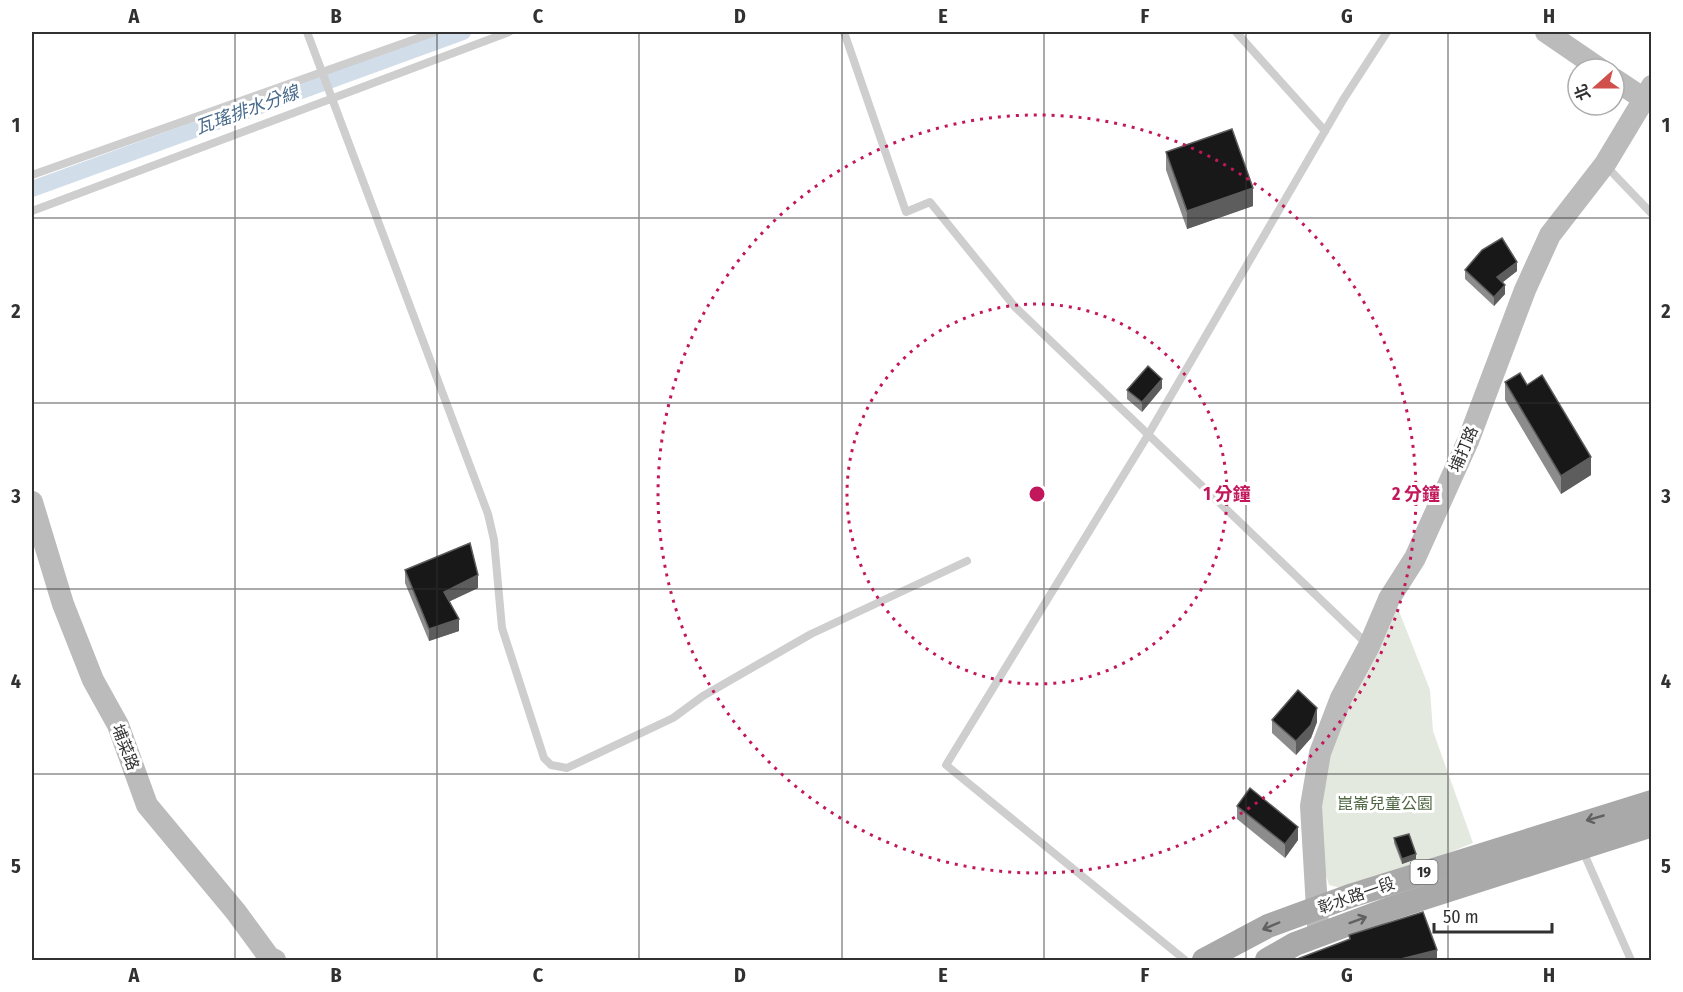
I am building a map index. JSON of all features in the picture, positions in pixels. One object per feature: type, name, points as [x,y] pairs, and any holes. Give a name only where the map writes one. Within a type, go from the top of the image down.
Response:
[{"type":"main road","name":"彰水路一段","points":[[1204,960],[1268,926],[1316,909],[1463,859],[1652,802]]},
{"type":"main road","name":"彰水路一段","points":[[1267,960],[1296,944],[1389,909],[1652,825]]},
{"type":"street","points":[[1546,32],[1582,57]]},
{"type":"street","points":[[1626,84],[1648,93]]},
{"type":"street","name":"埔打路","points":[[1319,935],[1311,806],[1320,753],[1341,698],[1369,646],[1389,599],[1415,558],[1468,441],[1525,290],[1550,235],[1605,164],[1648,93]]},
{"type":"street","name":"埔菜路","points":[[32,502],[63,604],[93,680],[118,725],[147,805],[236,912],[270,959]]},
{"type":"lane","points":[[307,32],[334,98],[488,514],[494,540],[502,628],[544,758],[551,765],[567,768],[673,717],[703,696],[811,634],[967,561]]},
{"type":"lane","points":[[32,175],[435,32]]},
{"type":"lane","points":[[32,211],[509,32]]},
{"type":"lane","points":[[844,32],[906,212],[930,202],[1015,307],[1369,646]]},
{"type":"lane","points":[[1236,32],[1325,131]]},
{"type":"lane","points":[[1185,960],[946,765],[1148,435],[1325,131],[1388,32]]},
{"type":"lane","points":[[1605,164],[1652,214]]},
{"type":"lane","points":[[1581,848],[1631,960]]},
{"type":"green space","name":"崑崙兒童公園","points":[[1395,601],[1430,690],[1433,731],[1473,843],[1353,891],[1329,885],[1317,846],[1324,755]]},
{"type":"building","points":[[1232,129],[1253,188],[1187,211],[1166,152]]},
{"type":"building","points":[[1502,238],[1517,262],[1497,277],[1505,285],[1494,297],[1465,270],[1482,250]]},
{"type":"building","points":[[1148,366],[1162,379],[1142,402],[1127,390]]},
{"type":"building","points":[[1520,373],[1527,385],[1542,375],[1591,457],[1561,476],[1505,382]]},
{"type":"building","points":[[470,543],[478,575],[444,592],[459,619],[429,629],[405,570]]},
{"type":"building","points":[[1298,690],[1317,708],[1311,725],[1296,741],[1272,720]]},
{"type":"building","points":[[1250,788],[1298,827],[1285,844],[1237,806]]},
{"type":"building","points":[[1409,834],[1416,854],[1402,859],[1394,838]]},
{"type":"building","points":[[1423,912],[1437,950],[1397,960],[1297,959],[1350,939],[1349,935]]},
{"type":"waterway","name":"瓦瑤排水分線","points":[[32,189],[463,32]]}]
